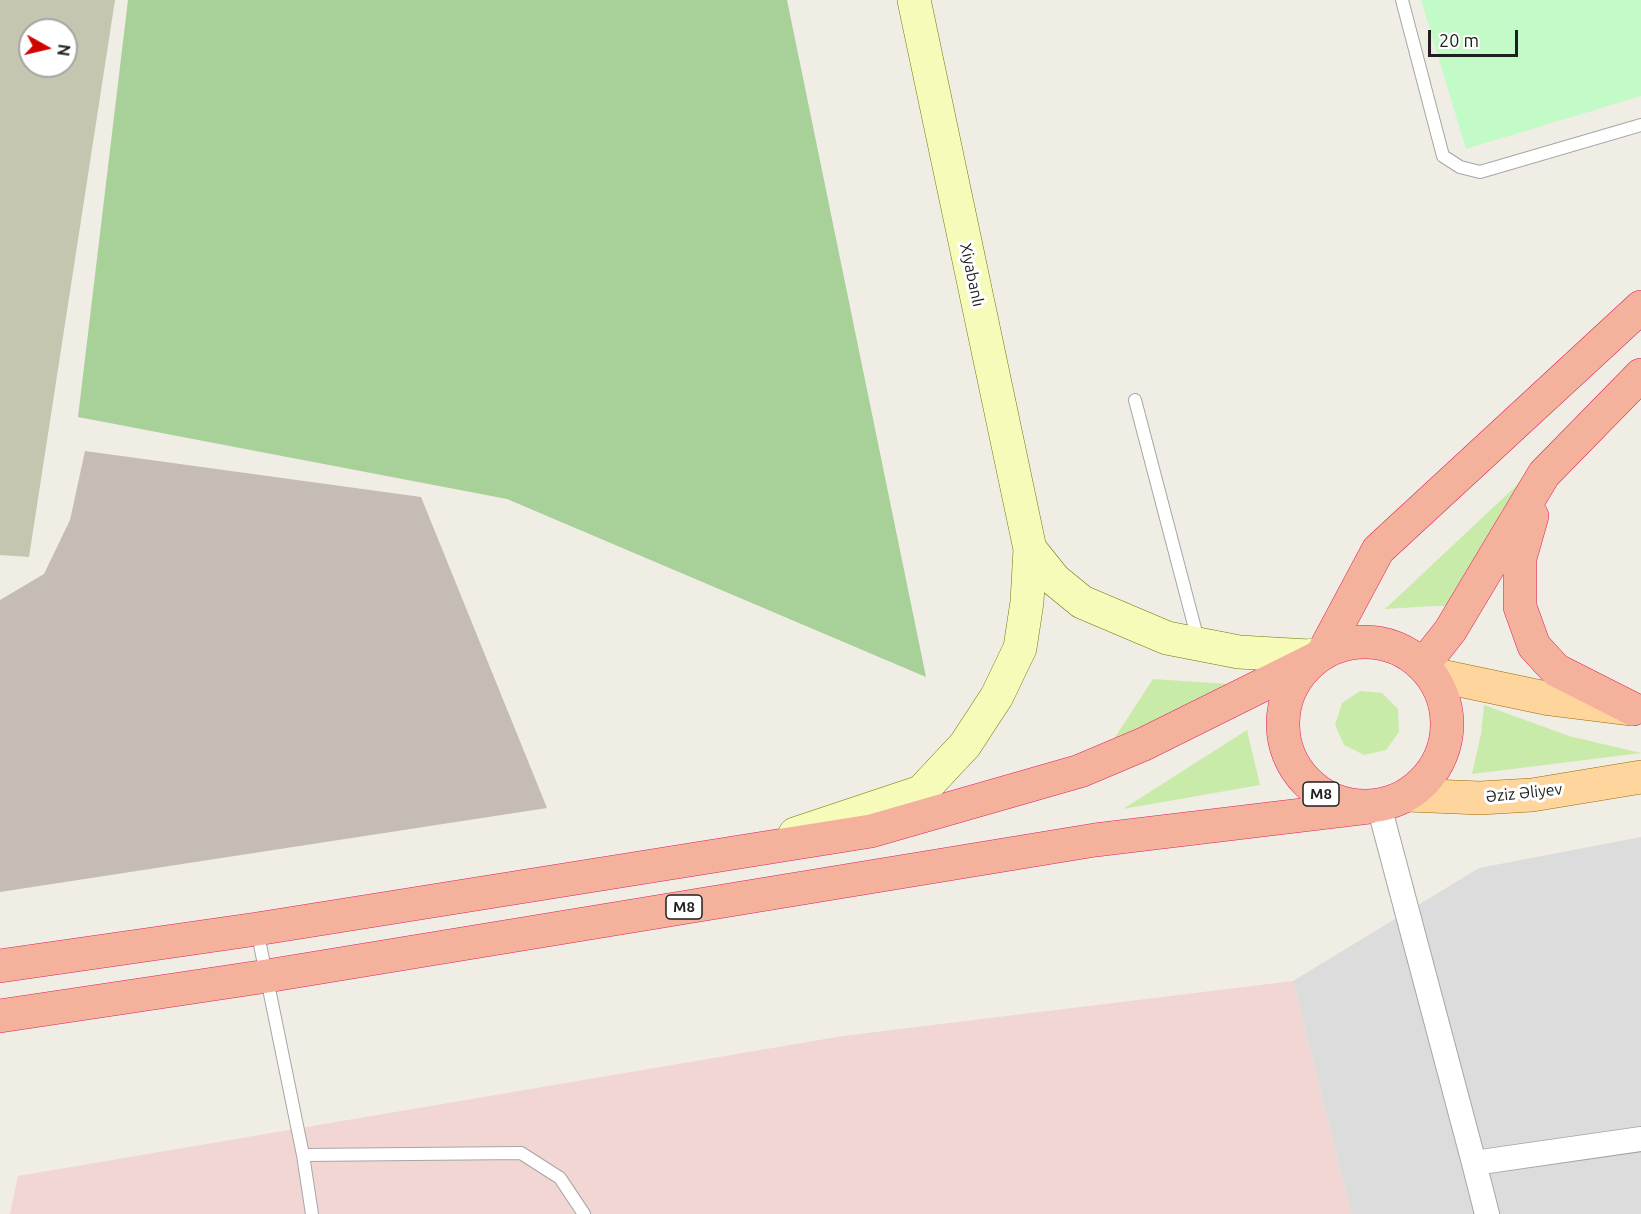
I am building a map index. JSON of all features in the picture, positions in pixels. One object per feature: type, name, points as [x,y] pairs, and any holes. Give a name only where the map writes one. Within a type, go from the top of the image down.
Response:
[{"type":"highway","name":"M8","points":[[1385,803],[1353,806],[1337,802],[1323,796],[1299,775],[1285,746],[1282,730],[1286,699],[1292,684],[1301,671],[1318,656],[1378,550],[1641,307]]},
{"type":"highway","points":[[1427,670],[1544,474],[1641,375]]},
{"type":"highway","points":[[1544,474],[1520,558],[1520,607],[1534,646],[1556,670],[1637,709]]},
{"type":"highway","points":[[0,966],[257,929],[871,831],[1080,771],[1144,744],[1339,645],[1357,642],[1375,642],[1393,646],[1409,654],[1427,670],[1441,692],[1446,711],[1447,730],[1443,750],[1435,768],[1422,784],[1385,803]]},
{"type":"highway","name":"M8","points":[[0,1016],[267,976],[1095,840],[1385,803]]},
{"type":"main road","name":"Xiyabanlı","points":[[914,0],[1030,549]]},
{"type":"main road","points":[[1030,549],[1055,580],[1082,602],[1167,638],[1239,652],[1318,656]]},
{"type":"main road","points":[[745,851],[921,792],[965,745],[997,696],[1020,648],[1027,602],[1030,549]]},
{"type":"main road","points":[[1427,670],[1550,699],[1637,709]]},
{"type":"main road","name":"Əziz Əliyev","points":[[1385,803],[1532,795],[1641,777]]},
{"type":"street","points":[[1385,803],[1487,1214]]},
{"type":"street","points":[[1474,1163],[1641,1139]]},
{"type":"lane","points":[[1402,0],[1443,156],[1460,167],[1480,172],[1640,127]]},
{"type":"lane","points":[[1135,400],[1199,645]]},
{"type":"lane","points":[[257,929],[303,1155],[312,1214]]},
{"type":"lane","points":[[303,1155],[522,1153],[560,1178],[584,1214]]},
{"type":"shaded area","points":[[0,0],[115,0],[29,557],[0,555]]},
{"type":"shaded area","points":[[1641,837],[1641,1214],[1351,1214],[1293,981],[1479,868]]},
{"type":"shaded area","points":[[1293,981],[1351,1214],[10,1214],[18,1176],[843,1036]]},
{"type":"green space","points":[[128,0],[787,0],[926,677],[507,499],[78,417]]},
{"type":"green space","points":[[1421,0],[1641,0],[1641,96],[1466,149]]},
{"type":"green space","points":[[1533,470],[1501,512],[1466,606],[1385,609]]},
{"type":"green space","points":[[1153,679],[1229,684],[1110,745]]},
{"type":"green space","points":[[1360,691],[1382,693],[1398,709],[1399,732],[1386,750],[1364,755],[1344,745],[1335,725],[1342,703]]},
{"type":"green space","points":[[1484,705],[1569,736],[1641,753],[1472,774],[1481,734]]},
{"type":"green space","points":[[1247,730],[1260,785],[1123,809]]},
{"type":"building","points":[[85,451],[421,497],[547,808],[0,892],[0,600],[44,574],[70,520]]}]
